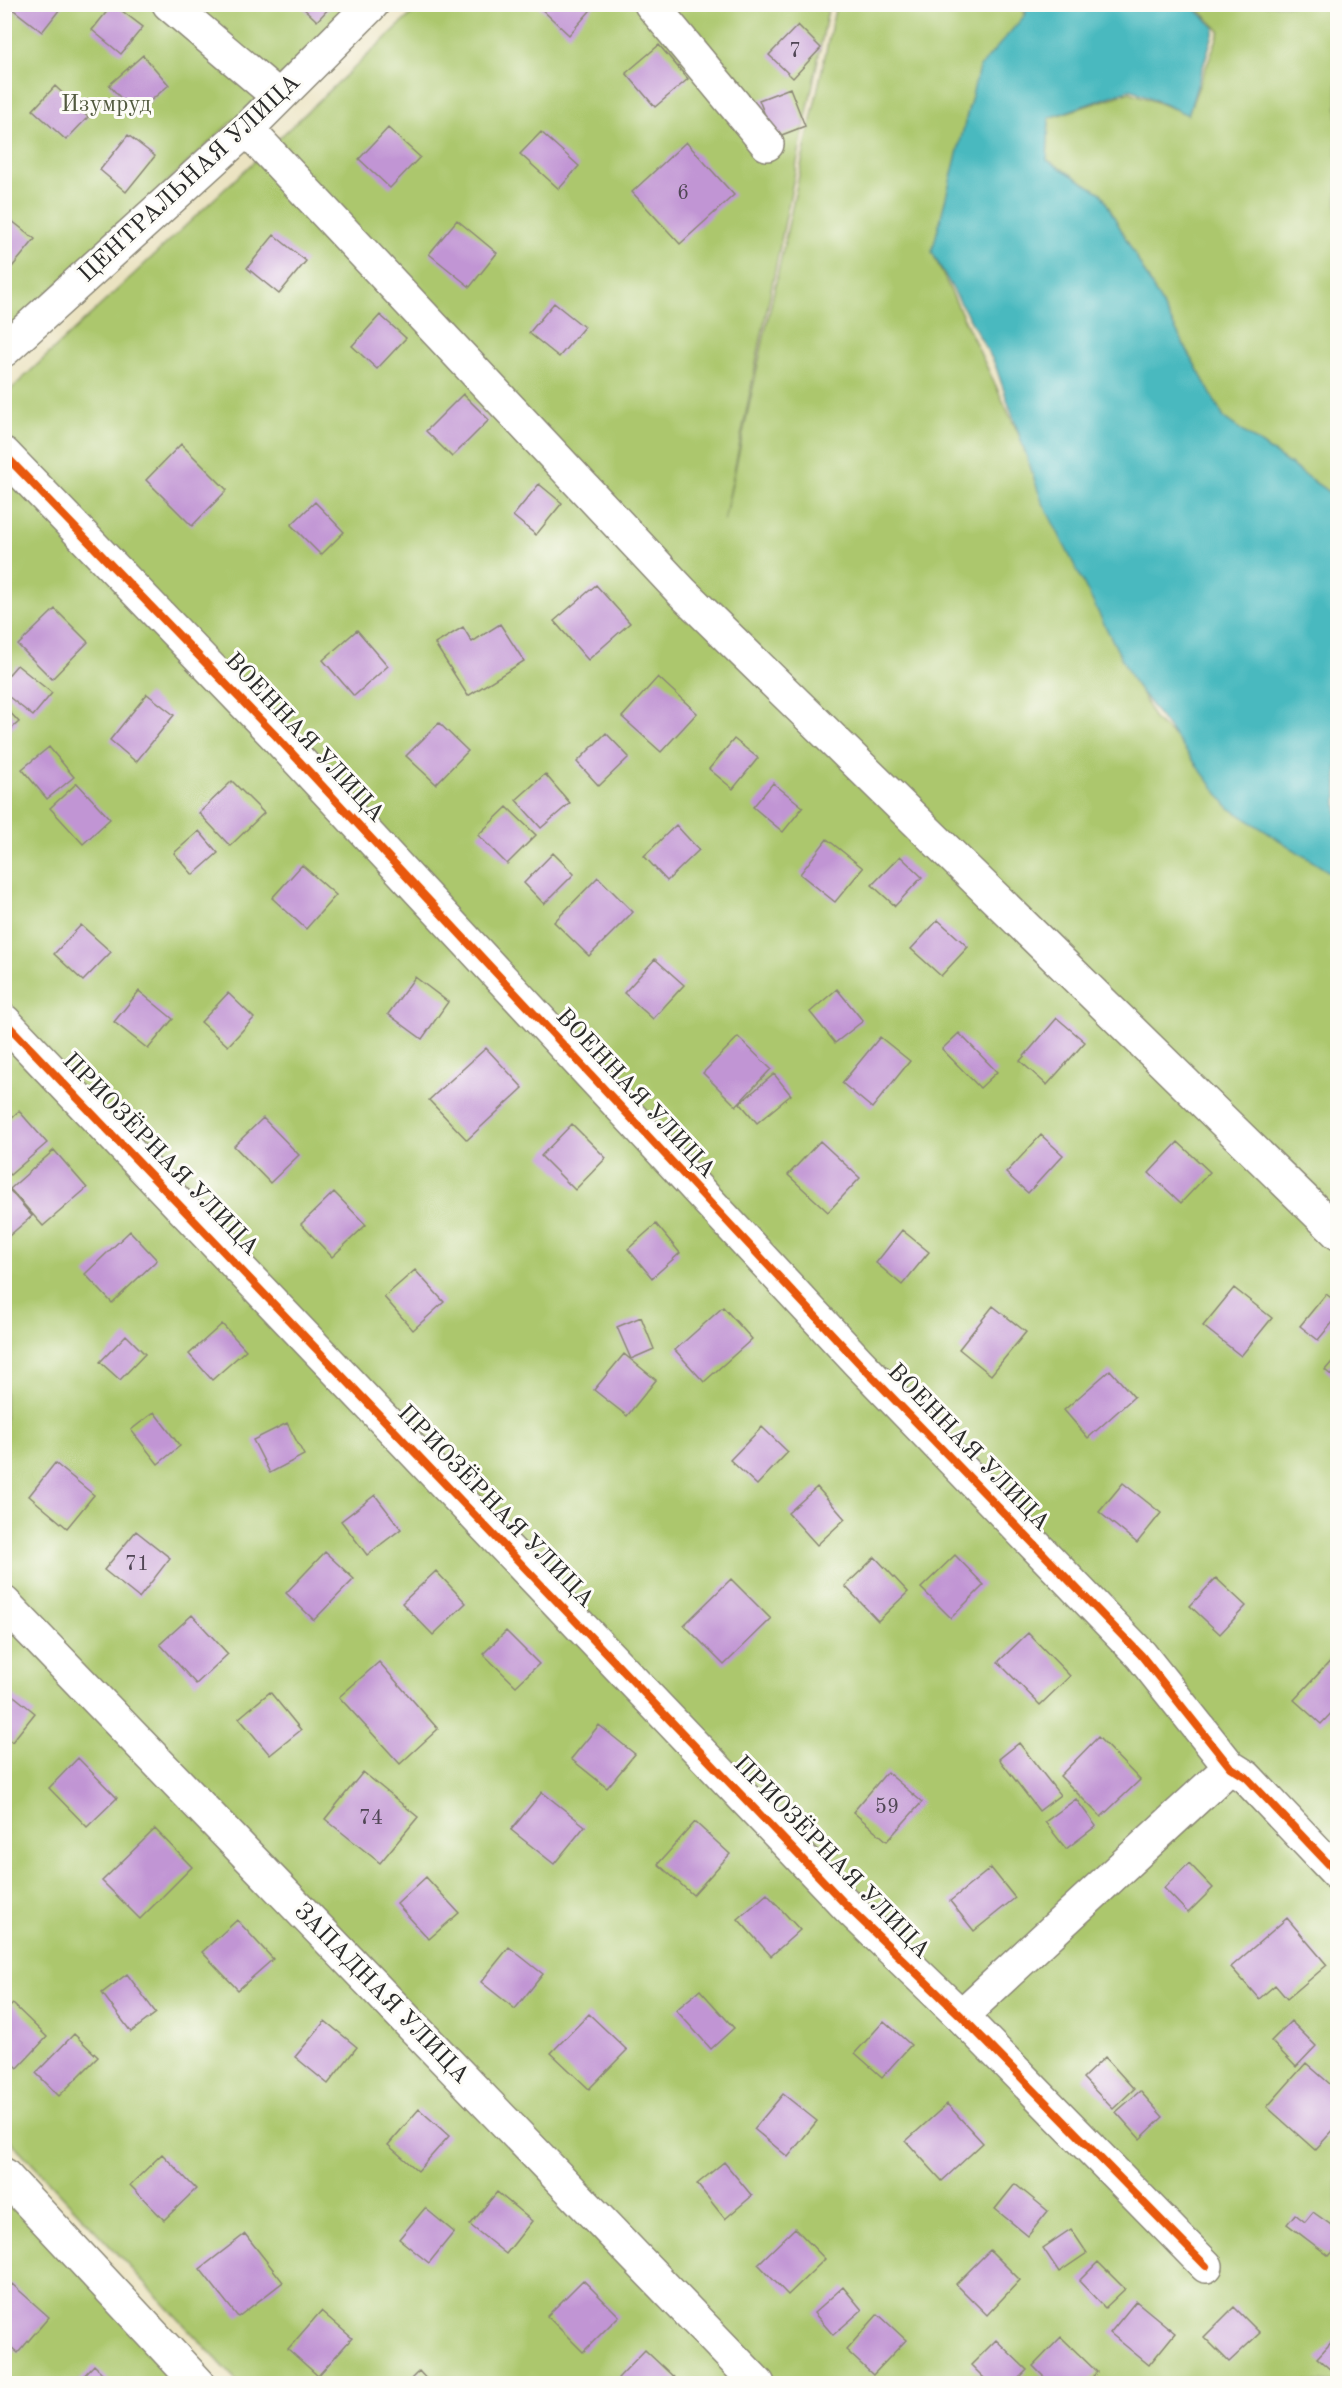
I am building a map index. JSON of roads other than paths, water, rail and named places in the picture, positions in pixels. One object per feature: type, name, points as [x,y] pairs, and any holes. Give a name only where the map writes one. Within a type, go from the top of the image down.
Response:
[{"type":"street","points":[[169,4],[279,97]]},
{"type":"street","name":"ЦЕНТРАЛЬНАЯ УЛИЦА","points":[[4,350],[247,129],[372,4]]},
{"type":"street","points":[[651,4],[767,144]]},
{"type":"street","points":[[247,129],[682,592],[1338,1233]]},
{"type":"street","name":"ВОЕННАЯ УЛИЦА","points":[[4,454],[275,735],[858,1362],[1141,1655],[1230,1767],[1246,1777],[1338,1874]]},
{"type":"street","name":"ПРИОЗЁРНАЯ УЛИЦА","points":[[4,1021],[849,1908],[961,2016],[1206,2266]]},
{"type":"street","name":"ЗАПАДНАЯ УЛИЦА","points":[[4,1603],[758,2384]]},
{"type":"street","points":[[961,2016],[1230,1767]]},
{"type":"street","points":[[4,2175],[199,2384]]},
{"type":"water","points":[[1026,5],[1191,5],[1215,28],[1188,115],[1131,89],[1049,118],[1047,160],[1101,193],[1224,418],[1337,498],[1337,877],[1229,808],[1133,681],[1041,499],[995,364],[932,252],[979,68],[1026,14]]},
{"type":"park label","name":"Изумруд","points":[[106,105]]}]
